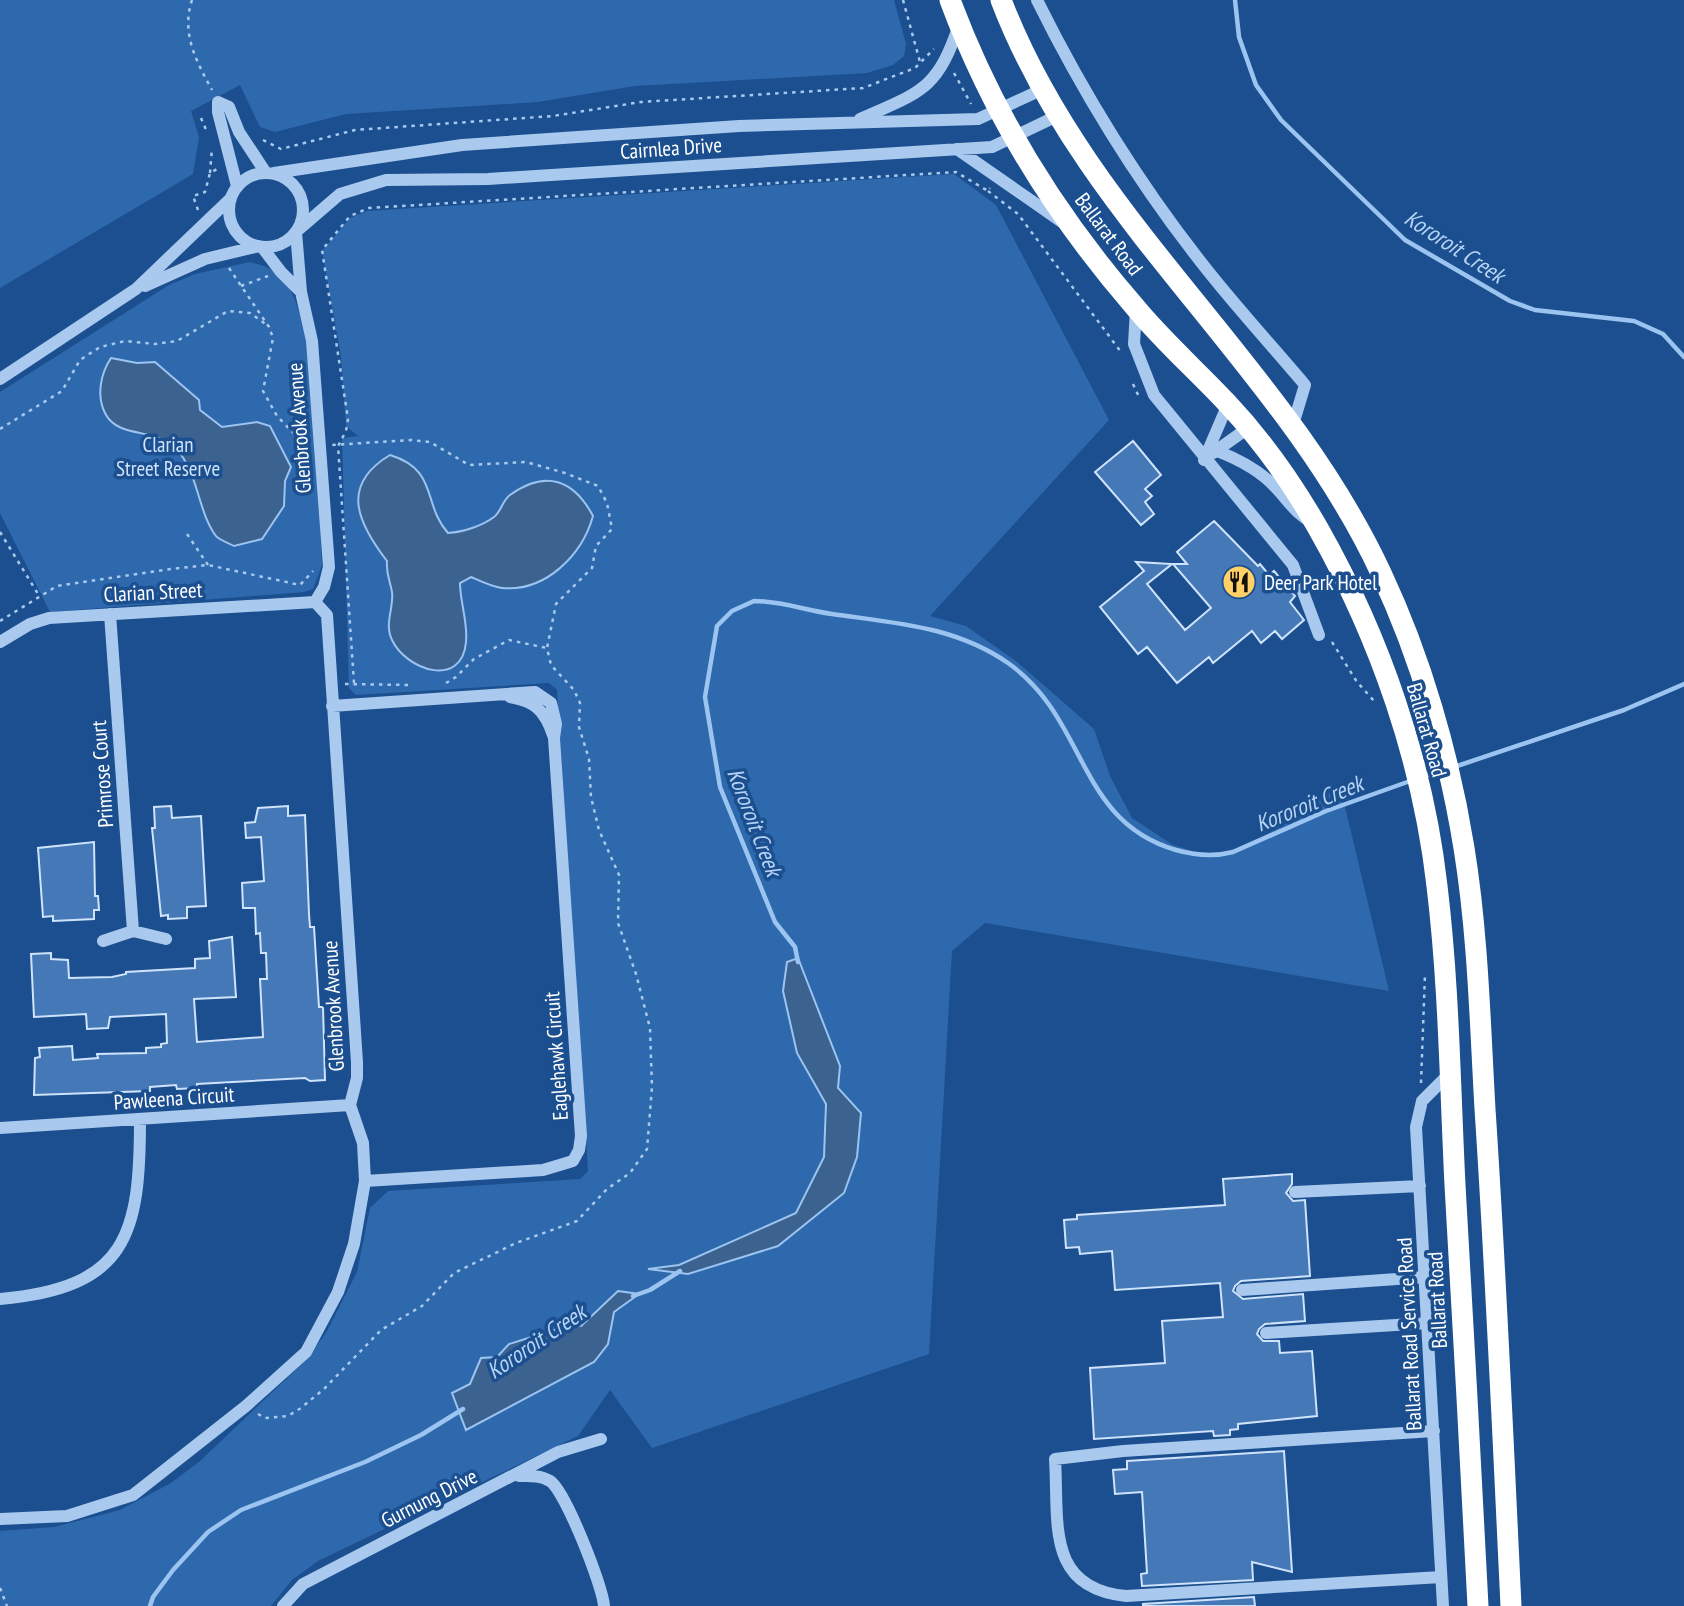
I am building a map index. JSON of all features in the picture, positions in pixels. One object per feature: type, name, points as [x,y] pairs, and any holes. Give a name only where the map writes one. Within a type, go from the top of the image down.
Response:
[{"type":"highway","name":"Ballarat Road","points":[[950,0],[959,25],[1028,163],[1073,231],[1136,309],[1228,404],[1277,463],[1317,525],[1354,595],[1377,648],[1396,708],[1433,858],[1450,1073],[1478,1606]]},
{"type":"highway","name":"Ballarat Road","points":[[1001,0],[1041,90],[1121,211],[1275,405],[1348,514],[1381,572],[1429,702],[1464,848],[1473,918],[1492,1202],[1511,1606]]},
{"type":"highway","points":[[1248,428],[1275,405]]},
{"type":"street","points":[[1037,0],[1067,61],[1115,141],[1207,270],[1305,385],[1292,428]]},
{"type":"street","points":[[853,122],[911,96],[934,78],[947,61],[959,25]]},
{"type":"street","name":"Cairnlea Drive","points":[[270,173],[462,145],[739,126],[978,119],[1041,90]]},
{"type":"street","points":[[136,289],[205,259],[281,244],[296,231],[303,210],[302,200],[291,183],[270,173],[250,150],[229,107],[218,102]]},
{"type":"street","points":[[218,102],[237,186]]},
{"type":"street","name":"Cairnlea Drive","points":[[296,231],[332,199],[353,188],[386,180],[488,179],[992,147],[1057,116]]},
{"type":"street","points":[[957,149],[1073,231]]},
{"type":"street","points":[[0,379],[136,289],[230,199],[237,186],[247,177],[270,173]]},
{"type":"street","points":[[230,199],[229,212],[233,227],[241,237],[261,247],[301,292]]},
{"type":"street","name":"Glenbrook Avenue","points":[[296,231],[301,292],[312,341],[329,567],[324,587],[315,602],[327,615],[358,1078],[350,1105]]},
{"type":"street","points":[[1136,309],[1134,344],[1154,395],[1204,460],[1293,565],[1319,635]]},
{"type":"street","points":[[1204,460],[1228,404]]},
{"type":"street","points":[[1204,460],[1248,428]]},
{"type":"street","points":[[1217,451],[1239,460],[1276,488],[1296,514],[1317,525]]},
{"type":"street","name":"Clarian Street","points":[[0,642],[30,624],[49,618],[315,602]]},
{"type":"street","name":"Primrose Court","points":[[110,614],[133,931]]},
{"type":"street","name":"Eaglehawk Circuit","points":[[332,706],[499,695],[529,701],[538,707],[548,720],[554,738],[581,1136],[579,1150],[573,1161],[543,1170],[365,1181]]},
{"type":"street","points":[[103,941],[133,931],[166,939]]},
{"type":"street","points":[[1422,1101],[1450,1073]]},
{"type":"street","name":"Ballarat Road Service Road","points":[[1422,1101],[1416,1127],[1443,1606]]},
{"type":"street","points":[[0,1519],[67,1516],[133,1495],[246,1406],[306,1352],[338,1293],[354,1244],[365,1181],[363,1143],[350,1105]]},
{"type":"street","name":"Pawleena Circuit","points":[[0,1128],[350,1105]]},
{"type":"street","points":[[0,1299],[41,1295],[81,1281],[114,1255],[134,1215],[140,1178],[140,1120]]},
{"type":"street","points":[[1295,1192],[1420,1186]]},
{"type":"street","points":[[1242,1290],[1425,1277]]},
{"type":"street","points":[[1266,1333],[1428,1323]]},
{"type":"street","points":[[1434,1431],[1124,1451],[1055,1459],[1060,1542],[1065,1559],[1072,1573],[1086,1586],[1107,1594],[1139,1595],[1441,1577]]},
{"type":"street","name":"Gurnung Drive","points":[[283,1606],[303,1584],[515,1477],[558,1452],[601,1439]]},
{"type":"street","points":[[515,1477],[536,1475],[553,1482],[565,1502],[597,1578],[604,1606]]},
{"type":"path","points":[[192,0],[186,31],[198,65],[218,102]]},
{"type":"path","points":[[250,150],[263,139],[281,149],[355,130],[554,117],[641,102],[863,88],[915,68],[920,62],[903,0]]},
{"type":"path","points":[[970,102],[978,119]]},
{"type":"path","points":[[201,118],[209,136]]},
{"type":"path","points":[[297,143],[312,168]]},
{"type":"path","points":[[204,225],[193,197],[205,192],[210,173],[212,145]]},
{"type":"path","points":[[210,173],[232,162]]},
{"type":"path","points":[[354,683],[338,446],[346,432],[348,419],[322,250],[346,221],[369,208],[956,172],[988,191],[997,176]]},
{"type":"path","points":[[332,199],[346,221]]},
{"type":"path","points":[[221,255],[269,327],[273,338],[263,391],[277,416],[299,442],[338,446],[430,442],[469,465],[526,463],[565,473],[598,486],[607,503],[612,529],[596,546],[592,568],[555,604],[547,648],[551,665],[574,690],[580,703],[579,727],[589,759],[591,797],[600,830],[619,875],[618,923],[636,974],[650,1028],[652,1087],[647,1149],[630,1173],[607,1189],[577,1221],[516,1243],[454,1273],[422,1306],[381,1330],[325,1388],[288,1416],[265,1418],[246,1406]]},
{"type":"path","points":[[0,429],[62,391],[80,360],[100,347],[125,341],[155,344],[177,341],[228,311],[250,313],[269,327]]},
{"type":"path","points":[[0,532],[39,595]]},
{"type":"path","points":[[187,534],[208,565]]},
{"type":"path","points":[[0,621],[39,595],[57,586],[75,582],[208,565],[300,585],[314,570],[314,562]]},
{"type":"path","points":[[440,686],[456,677],[474,659],[509,640],[547,648]]},
{"type":"path","points":[[331,685],[354,683],[416,686]]},
{"type":"path","points":[[1422,1101],[1425,964]]},
{"type":"path","points":[[0,1588],[7,1606]]},
{"type":"green space","points":[[0,0],[894,0],[906,44],[904,56],[893,65],[867,73],[635,86],[538,102],[346,114],[275,132],[260,127],[240,85],[191,111],[199,137],[193,174],[0,288]]},
{"type":"green space","points":[[954,174],[996,205],[1109,420],[930,616],[966,626],[1016,661],[1094,729],[1110,776],[1132,818],[1173,845],[1200,853],[1228,852],[1263,837],[1340,786],[1389,991],[985,923],[952,951],[929,1354],[652,1448],[610,1390],[578,1436],[318,1561],[292,1580],[271,1606],[0,1606],[0,1531],[54,1527],[120,1510],[171,1483],[200,1461],[303,1363],[326,1333],[357,1272],[370,1208],[388,1191],[580,1179],[588,1171],[557,690],[549,683],[356,695],[349,688],[342,438],[358,436],[346,426],[341,356],[322,251],[350,218],[367,211]]},
{"type":"green space","name":"Clarian Street Reserve","points":[[250,262],[270,269],[286,283],[297,305],[305,337],[315,418],[322,565],[313,589],[304,592],[50,612],[0,513],[0,392],[169,285],[195,274]]},
{"type":"water","points":[[111,358],[137,363],[155,362],[199,400],[200,410],[222,427],[257,422],[270,426],[291,467],[285,481],[284,506],[262,539],[234,546],[217,537],[209,525],[191,472],[177,450],[166,441],[124,429],[110,420],[102,406],[100,392],[102,377]]},
{"type":"water","points":[[390,455],[416,469],[428,489],[440,522],[448,533],[484,523],[496,515],[510,495],[535,482],[558,482],[568,487],[577,494],[593,516],[588,530],[571,557],[547,577],[518,588],[502,588],[471,577],[460,583],[466,642],[462,657],[455,666],[445,670],[433,670],[409,660],[399,651],[390,634],[392,592],[387,561],[368,532],[358,505],[359,491],[364,479]]},
{"type":"water","points":[[798,958],[840,1066],[838,1088],[861,1113],[857,1157],[844,1193],[778,1246],[688,1274],[648,1269],[679,1265],[796,1213],[824,1157],[826,1104],[797,1053],[783,991],[787,962]]},
{"type":"water","points":[[618,1291],[639,1294],[614,1312],[608,1344],[594,1362],[466,1430],[452,1393],[470,1384],[481,1358],[497,1357],[509,1344],[563,1327],[581,1326]]},
{"type":"building","points":[[1133,441],[1161,475],[1145,489],[1152,496],[1145,502],[1154,514],[1141,525],[1095,472]]},
{"type":"building","points":[[1214,521],[1258,566],[1260,564],[1269,575],[1274,571],[1295,596],[1290,602],[1304,620],[1282,639],[1275,631],[1261,643],[1252,631],[1213,663],[1209,657],[1177,683],[1147,647],[1138,654],[1100,607],[1144,571],[1136,562],[1172,564],[1147,584],[1185,630],[1211,608],[1173,564],[1187,564],[1177,552]]},
{"type":"building","points":[[171,806],[172,818],[201,816],[206,906],[187,907],[187,918],[168,919],[168,915],[161,916],[152,828],[155,828],[154,807]]},
{"type":"building","points":[[288,806],[288,816],[305,815],[310,927],[314,927],[319,1007],[323,1007],[325,1080],[310,1081],[305,1078],[197,1084],[197,1088],[177,1089],[176,1085],[150,1087],[150,1091],[34,1095],[35,1058],[40,1057],[39,1048],[72,1046],[73,1060],[98,1058],[97,1054],[146,1053],[146,1048],[161,1047],[161,1044],[167,1043],[166,1014],[110,1017],[108,1028],[87,1029],[86,1014],[34,1017],[31,954],[51,953],[51,959],[68,960],[69,978],[112,977],[126,972],[195,968],[195,959],[210,958],[209,941],[232,937],[236,997],[194,999],[197,1042],[263,1037],[260,979],[267,979],[266,953],[261,953],[260,933],[256,934],[255,908],[243,908],[242,883],[264,881],[261,837],[246,838],[245,823],[255,822],[258,808]]},
{"type":"building","points":[[94,842],[95,896],[98,896],[99,910],[94,910],[94,919],[53,921],[53,916],[43,917],[38,848]]},
{"type":"building","points":[[1292,1174],[1292,1184],[1286,1193],[1293,1201],[1305,1200],[1310,1276],[1241,1281],[1233,1291],[1243,1299],[1303,1294],[1305,1321],[1265,1324],[1257,1334],[1263,1341],[1279,1341],[1280,1353],[1312,1351],[1317,1416],[1238,1424],[1238,1429],[1230,1430],[1230,1435],[1214,1436],[1213,1431],[1094,1439],[1090,1368],[1165,1363],[1162,1321],[1223,1317],[1220,1283],[1115,1290],[1112,1251],[1080,1254],[1079,1247],[1066,1248],[1064,1220],[1077,1219],[1077,1215],[1225,1205],[1223,1179]]},
{"type":"building","points":[[1284,1451],[1292,1572],[1252,1562],[1253,1580],[1142,1586],[1141,1574],[1147,1573],[1142,1492],[1115,1494],[1113,1470],[1127,1469],[1127,1461]]},
{"type":"building","points":[[1254,1597],[1255,1606],[1143,1606],[1143,1604]]},
{"type":"waterway","name":"Kororoit Creek","points":[[1235,0],[1239,37],[1256,85],[1281,120],[1405,240],[1510,301],[1535,310],[1634,321],[1663,334],[1684,357]]},
{"type":"waterway","name":"Kororoit Creek","points":[[798,962],[795,947],[775,922],[720,787],[705,697],[717,626],[732,611],[754,601],[923,628],[967,641],[988,651],[1008,663],[1034,686],[1054,712],[1100,793],[1119,816],[1143,836],[1176,850],[1204,855],[1233,852],[1326,811],[1413,780]]},
{"type":"waterway","name":"Kororoit Creek","points":[[1454,767],[1624,710],[1684,684]]},
{"type":"waterway","name":"Kororoit Creek","points":[[1424,776],[1443,770]]},
{"type":"waterway","name":"Kororoit Creek","points":[[633,1296],[650,1290],[680,1271]]},
{"type":"waterway","name":"Kororoit Creek","points":[[150,1606],[153,1597],[173,1570],[208,1532],[241,1510],[365,1462],[421,1435],[463,1409]]},
{"type":"place","name":"Deer Park Hotel","points":[[1239,582]]}]
